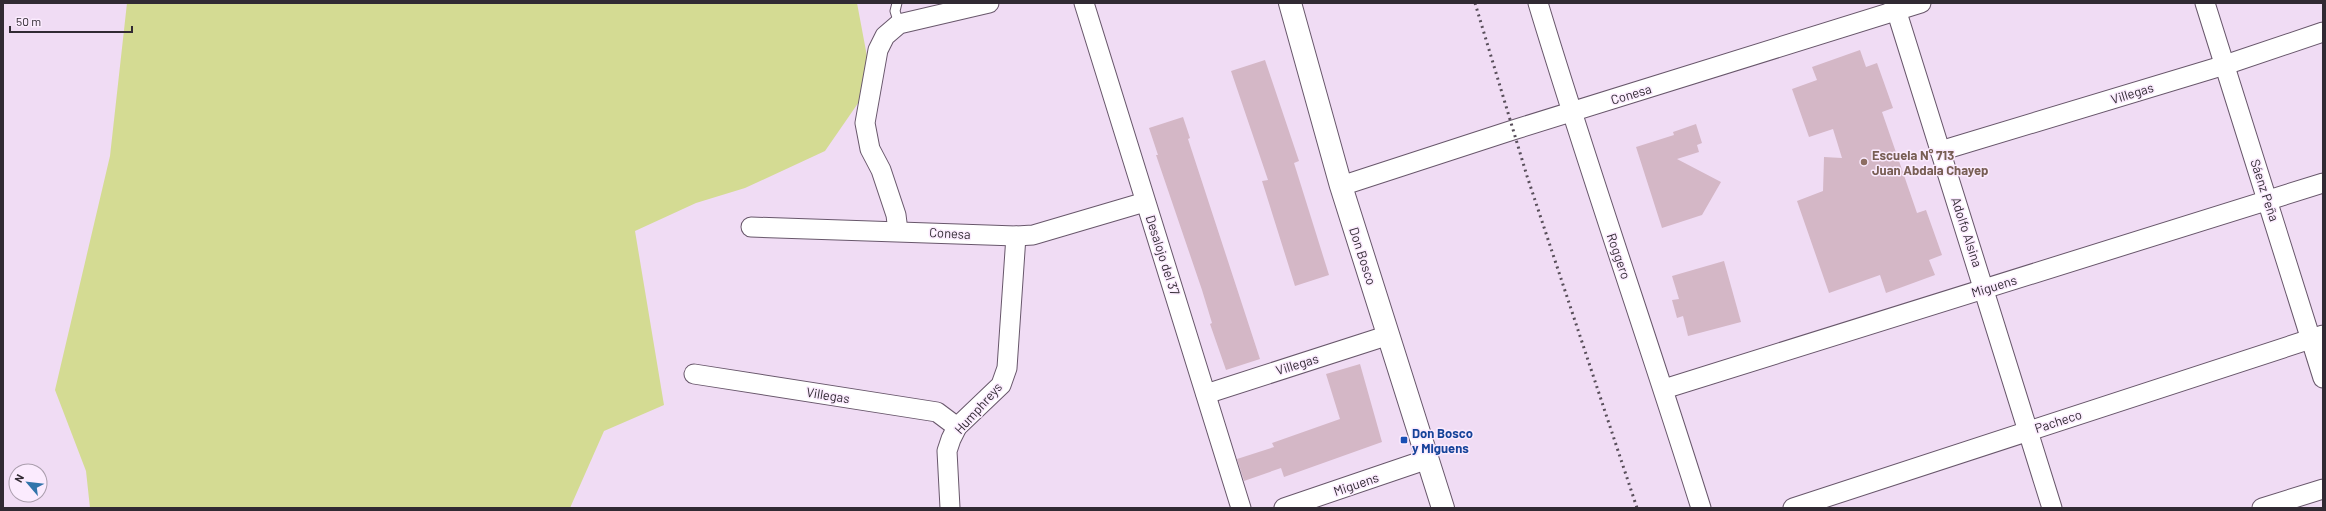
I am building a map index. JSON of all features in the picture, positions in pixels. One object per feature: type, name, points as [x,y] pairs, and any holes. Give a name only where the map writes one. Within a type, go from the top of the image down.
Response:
[{"type":"street","points":[[898,231],[896,215],[881,170],[870,149],[864,123],[878,50],[892,30],[989,3]]},
{"type":"street","name":"Desalojo del 37","points":[[1084,3],[1241,508]]},
{"type":"street","name":"Don Bosco","points":[[1290,3],[1341,186],[1443,508]]},
{"type":"street","name":"Roggero","points":[[1538,3],[1571,112],[1664,389],[1701,508]]},
{"type":"street","name":"Conesa","points":[[1341,186],[1895,7],[1921,3]]},
{"type":"street","name":"Sáenz Peña","points":[[2205,3],[2269,200],[2317,337],[2323,378]]},
{"type":"street","name":"Adolfo Alsina","points":[[1895,7],[1985,289],[2052,508]]},
{"type":"street","name":"Villegas","points":[[1940,151],[2225,65],[2323,32]]},
{"type":"street","name":"Miguens","points":[[1664,389],[2323,182]]},
{"type":"street","name":"Conesa","points":[[751,227],[1016,236],[1033,235],[1145,202]]},
{"type":"street","name":"Humphreys","points":[[950,508],[947,451],[957,427],[1001,385],[1007,368],[1016,236]]},
{"type":"street","name":"Villegas","points":[[1206,394],[1389,335]]},
{"type":"street","name":"Pacheco","points":[[1793,508],[2028,430],[2317,337]]},
{"type":"street","name":"Villegas","points":[[694,374],[937,412],[957,427]]},
{"type":"street","name":"Miguens","points":[[1284,508],[1428,459]]},
{"type":"street","points":[[2262,508],[2323,489]]},
{"type":"lane","points":[[892,30],[897,3]]},
{"type":"green space","points":[[127,3],[857,3],[872,83],[825,151],[745,188],[696,203],[635,231],[664,405],[604,431],[570,508],[90,508],[86,471],[55,390],[110,156]]},
{"type":"building","points":[[1860,50],[1866,67],[1877,63],[1893,108],[1882,112],[1917,213],[1926,210],[1942,255],[1929,260],[1935,275],[1886,293],[1880,275],[1829,293],[1797,201],[1823,191],[1824,157],[1842,158],[1833,129],[1809,137],[1792,89],[1817,80],[1812,67]]},
{"type":"building","points":[[1265,60],[1299,161],[1294,163],[1329,275],[1295,286],[1262,181],[1268,180],[1231,71]]},
{"type":"building","points":[[1183,117],[1190,138],[1188,139],[1260,359],[1226,370],[1210,324],[1212,323],[1202,290],[1156,155],[1158,155],[1149,128]]},
{"type":"building","points":[[1696,124],[1702,143],[1697,145],[1699,152],[1677,159],[1721,182],[1702,215],[1662,228],[1636,147],[1674,135],[1673,132]]},
{"type":"building","points":[[1724,261],[1741,322],[1688,336],[1683,316],[1677,318],[1672,300],[1679,299],[1672,276]]},
{"type":"building","points":[[1360,364],[1382,442],[1284,477],[1281,468],[1244,481],[1237,459],[1274,447],[1272,443],[1340,419],[1326,374]]},
{"type":"railway","points":[[1475,3],[1527,176],[1637,508]]},
{"type":"place","name":"Escuela N° 713 Juan Abdala Chayep","points":[[1864,162]]},
{"type":"place","name":"Don Bosco y Miguens","points":[[1404,440]]}]
